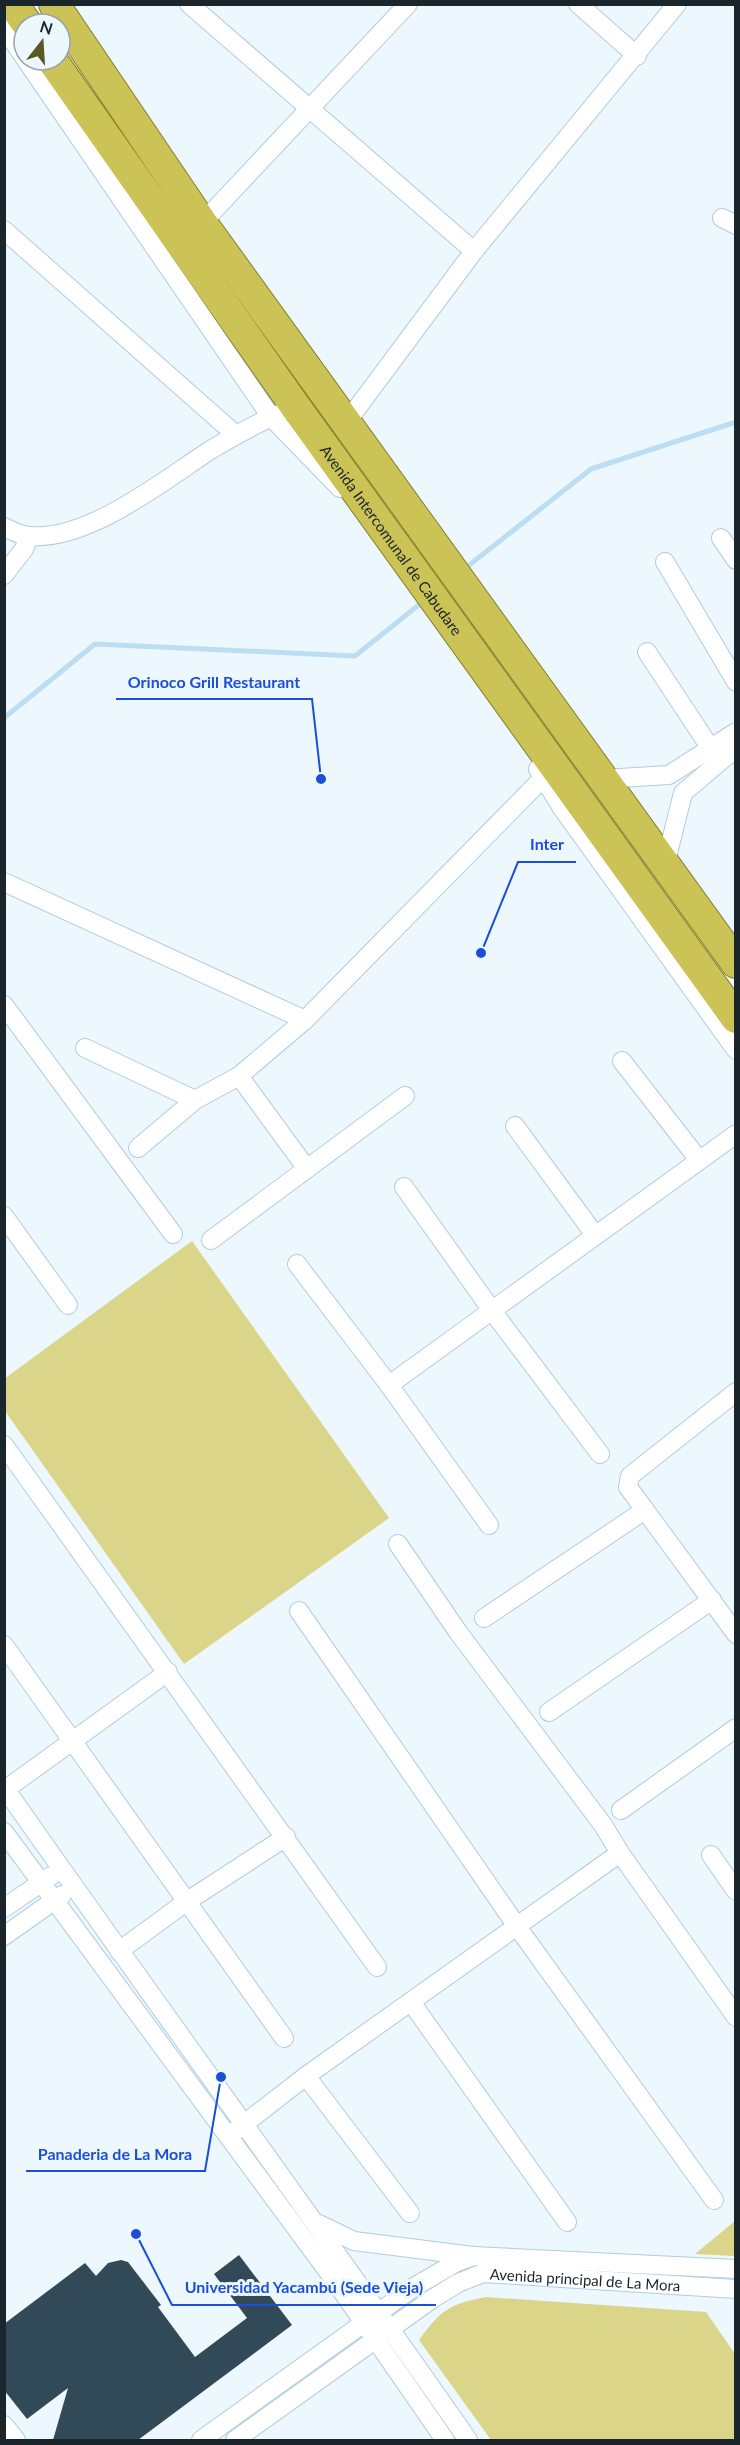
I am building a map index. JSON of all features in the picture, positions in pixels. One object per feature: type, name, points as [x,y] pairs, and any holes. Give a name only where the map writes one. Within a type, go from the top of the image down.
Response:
[{"type":"highway","name":"Avenida Intercomunal de Cabudare","points":[[54,4],[202,223],[732,955]]},
{"type":"highway","name":"Avenida Intercomunal de Cabudare","points":[[60,72],[283,412],[402,552],[735,1018]]},
{"type":"street","points":[[189,4],[474,251]]},
{"type":"street","points":[[202,223],[408,4]]},
{"type":"street","points":[[578,4],[637,56]]},
{"type":"street","points":[[346,423],[474,251],[637,56],[677,4]]},
{"type":"street","points":[[4,527],[29,536],[67,531],[96,520],[236,435],[283,412],[35,72]]},
{"type":"street","points":[[4,230],[236,435]]},
{"type":"street","points":[[4,575],[24,549],[29,536]]},
{"type":"street","points":[[721,538],[735,560]]},
{"type":"street","points":[[665,562],[735,682]]},
{"type":"street","points":[[647,652],[714,755]]},
{"type":"street","points":[[488,675],[543,778],[735,1050]]},
{"type":"street","points":[[665,865],[683,793],[735,732]]},
{"type":"street","points":[[603,779],[669,775],[735,748]]},
{"type":"street","points":[[669,775],[683,793]]},
{"type":"street","points":[[138,1148],[195,1100],[239,1076],[305,1020],[543,778]]},
{"type":"street","points":[[4,882],[305,1020]]},
{"type":"street","points":[[4,1005],[172,1234]]},
{"type":"street","points":[[85,1048],[195,1100]]},
{"type":"street","points":[[622,1061],[699,1160]]},
{"type":"street","points":[[239,1076],[307,1169]]},
{"type":"street","points":[[211,1240],[405,1096]]},
{"type":"street","points":[[514,1126],[595,1235]]},
{"type":"street","points":[[389,1385],[493,1312],[735,1134]]},
{"type":"street","points":[[404,1187],[493,1312],[600,1454]]},
{"type":"street","points":[[4,1216],[68,1305]]},
{"type":"street","points":[[297,1264],[389,1385],[489,1525]]},
{"type":"street","points":[[735,1392],[630,1476],[628,1487],[735,1634]]},
{"type":"street","points":[[4,1445],[377,1967]]},
{"type":"street","points":[[484,1618],[645,1510]]},
{"type":"street","points":[[398,1544],[458,1632],[603,1826],[735,2017]]},
{"type":"street","points":[[549,1712],[712,1600]]},
{"type":"street","points":[[299,1611],[516,1924],[714,2200]]},
{"type":"street","points":[[4,1645],[284,2038]]},
{"type":"street","points":[[168,1672],[5,1788],[60,1870],[317,2223],[468,2440]]},
{"type":"street","points":[[621,1810],[735,1728]]},
{"type":"street","points":[[4,1832],[335,2281],[445,2440]]},
{"type":"street","points":[[119,1951],[186,1902],[286,1837]]},
{"type":"street","points":[[229,2136],[306,2076],[516,1924],[620,1853]]},
{"type":"street","points":[[711,1855],[735,1891]]},
{"type":"street","points":[[4,1908],[60,1870]]},
{"type":"street","points":[[4,1936],[74,1887]]},
{"type":"street","points":[[411,2002],[567,2222]]},
{"type":"street","points":[[306,2076],[410,2213]]},
{"type":"street","points":[[317,2223],[354,2241],[474,2256]]},
{"type":"street","name":"Avenida principal de La Mora","points":[[201,2440],[379,2311],[457,2262],[474,2256],[735,2268]]},
{"type":"street","name":"Avenida principal de La Mora","points":[[235,2440],[390,2327],[458,2283],[483,2273],[735,2289]]},
{"type":"street","points":[[4,2425],[16,2440]]},
{"type":"shaded area","points":[[192,1241],[389,1518],[184,1664],[5,1411],[4,1379]]},
{"type":"shaded area","points":[[735,2221],[735,2256],[695,2254]]},
{"type":"shaded area","points":[[486,2297],[706,2312],[735,2354],[735,2440],[491,2440],[419,2340],[447,2310],[463,2302]]},
{"type":"building","points":[[239,2255],[292,2325],[138,2440],[53,2440],[68,2388],[27,2419],[4,2390],[4,2324],[85,2263],[96,2276],[108,2263],[121,2260],[128,2262],[161,2305],[158,2307],[195,2357],[247,2318],[214,2274]]},
{"type":"waterway","points":[[463,570],[591,469],[736,422]]},
{"type":"waterway","points":[[4,718],[95,644],[355,656],[425,600]]},
{"type":"place","name":"Orinoco Grill Restaurant","points":[[321,779]]},
{"type":"place","name":"Inter","points":[[481,953]]},
{"type":"place","name":"Panaderia de La Mora","points":[[221,2077]]},
{"type":"place","name":"Universidad Yacambú (Sede Vieja)","points":[[136,2234]]}]
